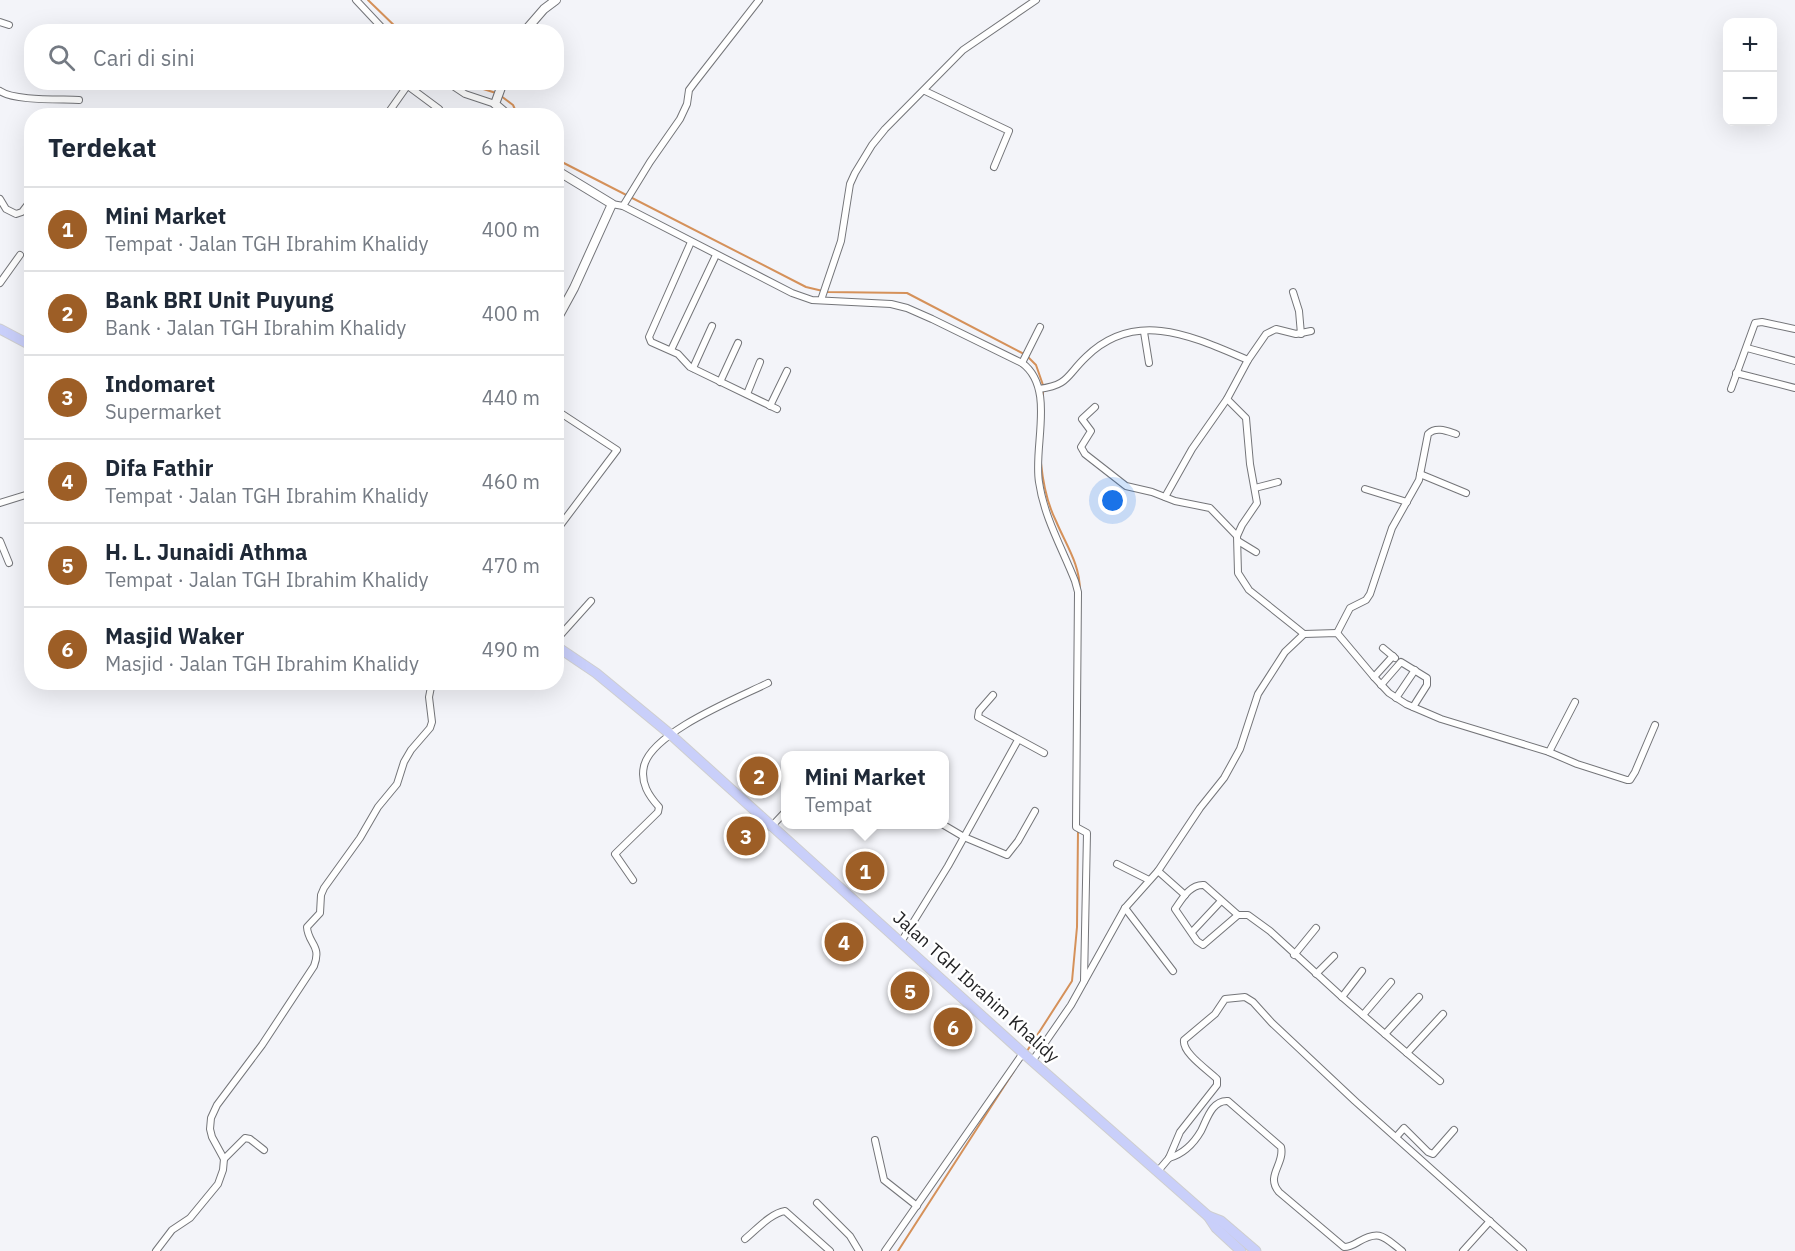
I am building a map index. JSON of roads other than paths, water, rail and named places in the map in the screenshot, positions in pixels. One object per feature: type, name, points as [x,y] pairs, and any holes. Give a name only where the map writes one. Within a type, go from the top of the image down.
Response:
[{"type":"main road","points":[[0,329],[24,342]]},
{"type":"main road","name":"Jalan TGH Ibrahim Khalidy","points":[[564,651],[596,673],[670,734],[771,827],[1208,1216],[1216,1228],[1241,1251]]},
{"type":"main road","name":"Jalan TGH Ibrahim Khalidy","points":[[1208,1216],[1221,1221],[1256,1251]]},
{"type":"street","points":[[356,0],[378,24]]},
{"type":"street","points":[[531,24],[543,9],[556,0]]},
{"type":"street","points":[[624,205],[680,119],[687,104],[689,90],[759,0]]},
{"type":"street","points":[[823,294],[841,241],[850,184],[885,129],[963,50],[1036,0]]},
{"type":"street","points":[[0,22],[9,25]]},
{"type":"street","points":[[392,108],[405,90]]},
{"type":"street","points":[[416,90],[439,108]]},
{"type":"street","points":[[459,90],[495,103],[500,108]]},
{"type":"street","points":[[495,103],[500,90]]},
{"type":"street","points":[[0,91],[20,98],[79,100]]},
{"type":"street","points":[[925,91],[1009,131],[994,167]]},
{"type":"street","points":[[564,175],[612,204],[624,205],[792,293],[812,300],[823,294],[907,308],[1025,358],[1042,388],[1037,469],[1040,492],[1078,592],[1075,778],[1081,830],[1087,833],[1084,981]]},
{"type":"street","points":[[0,199],[6,209],[16,214],[24,209]]},
{"type":"street","points":[[564,306],[612,204]]},
{"type":"street","points":[[691,242],[650,338],[652,342],[680,356],[686,365],[777,409]]},
{"type":"street","points":[[0,283],[20,255]]},
{"type":"street","points":[[671,350],[716,255]]},
{"type":"street","points":[[1293,292],[1299,311],[1301,334]]},
{"type":"street","points":[[1731,389],[1756,322],[1795,329]]},
{"type":"street","points":[[693,368],[712,326]]},
{"type":"street","points":[[1025,358],[1040,327]]},
{"type":"street","points":[[1165,497],[1192,449],[1227,399],[1248,360],[1266,334],[1272,329],[1301,334],[1311,331]]},
{"type":"street","points":[[1042,388],[1060,385],[1086,356],[1111,337],[1123,334],[1157,330],[1178,333],[1248,360]]},
{"type":"street","points":[[1144,332],[1149,363]]},
{"type":"street","points":[[720,382],[738,343]]},
{"type":"street","points":[[1747,348],[1795,361]]},
{"type":"street","points":[[747,394],[760,362]]},
{"type":"street","points":[[770,406],[787,371]]},
{"type":"street","points":[[1737,373],[1795,388]]},
{"type":"street","points":[[1227,399],[1246,418],[1257,506],[1242,525],[1238,539],[1237,569],[1244,584],[1304,634],[1337,633]]},
{"type":"street","points":[[1095,407],[1082,419],[1090,431],[1082,445],[1082,451],[1126,486],[1210,508],[1238,539],[1256,552]]},
{"type":"street","points":[[564,415],[617,450],[564,520]]},
{"type":"street","points":[[1337,633],[1350,608],[1369,597],[1392,528],[1416,488],[1429,433],[1433,430],[1440,430],[1456,434]]},
{"type":"street","points":[[1420,474],[1466,493]]},
{"type":"street","points":[[1255,488],[1278,482]]},
{"type":"street","points":[[1365,489],[1407,502]]},
{"type":"street","points":[[0,503],[24,496]]},
{"type":"street","points":[[0,541],[9,564]]},
{"type":"street","points":[[564,631],[591,601]]},
{"type":"street","points":[[1337,633],[1381,685],[1396,698],[1413,707],[1441,719],[1549,752],[1577,764],[1629,780],[1635,772],[1655,725]]},
{"type":"street","points":[[885,1251],[1028,1056],[1071,1005],[1125,908],[1158,871],[1200,808],[1224,778],[1247,732],[1258,694],[1285,652],[1304,634]]},
{"type":"street","points":[[1383,648],[1429,681],[1413,707]]},
{"type":"street","points":[[1374,677],[1393,656]]},
{"type":"street","points":[[1381,685],[1401,662]]},
{"type":"street","points":[[1396,698],[1415,670]]},
{"type":"street","points":[[633,880],[615,854],[658,812],[659,807],[648,794],[644,779],[644,766],[650,754],[670,734],[768,683]]},
{"type":"street","points":[[156,1251],[172,1230],[190,1218],[218,1184],[224,1159],[212,1137],[211,1118],[227,1090],[261,1045],[314,966],[317,951],[307,932],[307,927],[320,913],[324,888],[360,838],[378,807],[397,784],[404,762],[411,750],[430,728],[432,722],[430,690]]},
{"type":"street","points":[[993,695],[979,711],[978,717],[1044,753]]},
{"type":"street","points":[[1549,752],[1575,702]]},
{"type":"street","points":[[901,942],[964,837],[1018,740]]},
{"type":"street","points":[[949,829],[999,853],[1008,854],[1035,811]]},
{"type":"street","points":[[771,827],[781,816]]},
{"type":"street","points":[[1117,864],[1149,880]]},
{"type":"street","points":[[1158,871],[1185,895]]},
{"type":"street","points":[[1238,915],[1205,944],[1199,943],[1175,910],[1191,888],[1200,884],[1207,888],[1238,915],[1246,915],[1254,919],[1440,1081]]},
{"type":"street","points":[[1192,932],[1221,901]]},
{"type":"street","points":[[1125,908],[1173,971]]},
{"type":"street","points":[[1294,955],[1317,928]]},
{"type":"street","points":[[1316,974],[1334,956]]},
{"type":"street","points":[[1342,997],[1362,971]]},
{"type":"street","points":[[1363,1015],[1391,982]]},
{"type":"street","points":[[1158,1171],[1169,1158],[1176,1138],[1218,1083],[1212,1074],[1186,1051],[1183,1044],[1215,1014],[1225,999],[1245,997],[1253,1002],[1272,1023],[1355,1101],[1397,1136],[1523,1251]]},
{"type":"street","points":[[1385,1034],[1419,997]]},
{"type":"street","points":[[1407,1053],[1443,1014]]},
{"type":"street","points":[[1169,1158],[1185,1151],[1200,1132],[1214,1107],[1220,1101],[1227,1100],[1281,1147],[1281,1156],[1273,1179],[1274,1187],[1279,1192],[1344,1247],[1350,1247],[1376,1234],[1402,1251]]},
{"type":"street","points":[[1397,1136],[1404,1128],[1433,1154],[1454,1130]]},
{"type":"street","points":[[224,1159],[245,1138],[250,1139],[264,1150]]},
{"type":"street","points":[[875,1140],[884,1180],[917,1206]]},
{"type":"street","points":[[817,1203],[850,1236],[859,1251]]},
{"type":"street","points":[[745,1239],[780,1212],[785,1211],[830,1251]]},
{"type":"street","points":[[1463,1251],[1490,1221]]},
{"type":"waterway","points":[[368,0],[393,24]]},
{"type":"waterway","points":[[486,90],[496,93]]},
{"type":"waterway","points":[[501,96],[514,108]]},
{"type":"waterway","points":[[564,163],[806,287],[827,292],[907,293],[1026,355],[1036,365],[1043,385],[1043,424]]},
{"type":"waterway","points":[[1041,463],[1048,500],[1075,563],[1080,591]]},
{"type":"waterway","points":[[1027,1051],[1072,981],[1077,927],[1078,830]]},
{"type":"waterway","points":[[898,1251],[1014,1071]]},
{"type":"place","name":"Bank BRI Unit Puyung","points":[[759,776]]},
{"type":"place","name":"Indomaret","points":[[746,836]]},
{"type":"place","name":"Mini Market","points":[[865,871]]},
{"type":"place","name":"Difa Fathir","points":[[844,942]]},
{"type":"place","name":"H. L. Junaidi Athma","points":[[910,991]]},
{"type":"place","name":"Masjid Waker","points":[[953,1027]]}]
